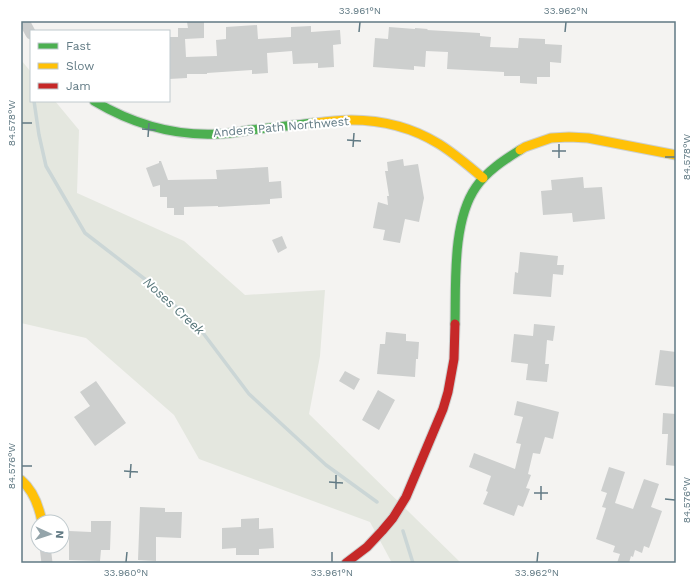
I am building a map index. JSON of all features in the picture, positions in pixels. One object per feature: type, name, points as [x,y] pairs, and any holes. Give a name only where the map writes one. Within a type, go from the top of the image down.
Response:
[{"type":"street","points":[[24,21],[30,32]]},
{"type":"street","name":"Anders Path Northwest","points":[[96,102],[112,112],[130,120],[160,129],[185,133],[217,134],[341,120],[369,121],[387,124],[417,133],[439,144],[458,157],[483,178]]},
{"type":"street","points":[[346,563],[367,547],[393,518],[406,497],[444,405],[454,359],[457,254],[460,228],[464,211],[476,187],[483,178],[502,161],[517,151],[534,143],[551,138],[588,138],[676,154]]},
{"type":"street","points":[[21,480],[30,488],[40,514]]},
{"type":"shaded area","points":[[21,60],[30,71],[30,102],[56,102],[79,130],[77,193],[184,241],[245,295],[325,290],[320,356],[309,414],[461,563],[392,563],[370,522],[199,459],[174,415],[86,338],[21,323]]},
{"type":"building","points":[[187,22],[204,22],[204,38],[185,39],[186,57],[217,56],[216,40],[226,39],[226,27],[257,25],[258,39],[291,37],[291,27],[311,26],[311,32],[340,30],[341,44],[333,45],[334,67],[318,68],[318,63],[293,64],[292,51],[267,53],[268,73],[252,74],[252,70],[207,74],[187,74],[187,78],[170,79],[170,37],[178,37],[178,28],[188,28]]},
{"type":"building","points":[[389,27],[480,33],[480,36],[491,37],[490,47],[518,48],[519,38],[545,39],[545,44],[562,45],[561,63],[550,62],[550,77],[537,77],[537,84],[520,83],[520,76],[504,76],[504,72],[447,69],[448,52],[426,51],[425,67],[414,66],[414,70],[373,67],[375,38],[388,39]]},
{"type":"building","points":[[403,159],[404,166],[418,164],[424,198],[419,222],[405,219],[400,243],[383,240],[385,230],[373,228],[378,202],[388,205],[387,196],[389,196],[385,171],[388,171],[387,162]]},
{"type":"building","points":[[159,161],[161,161],[168,180],[217,179],[216,170],[268,167],[269,182],[281,181],[282,198],[270,199],[270,204],[184,207],[184,215],[174,215],[174,208],[167,208],[167,197],[160,197],[160,185],[153,187],[146,168],[159,163]]},
{"type":"building","points":[[583,177],[584,188],[602,187],[605,219],[573,222],[572,213],[543,215],[541,191],[552,190],[551,180]]},
{"type":"building","points":[[282,236],[287,248],[278,253],[272,240]]},
{"type":"building","points":[[520,252],[558,256],[557,265],[564,265],[563,275],[553,274],[551,297],[513,294],[515,272],[518,273]]},
{"type":"building","points":[[534,324],[555,326],[553,341],[547,340],[545,364],[549,364],[547,382],[526,380],[528,364],[511,362],[514,334],[533,336]]},
{"type":"building","points":[[386,332],[406,334],[406,341],[419,342],[415,377],[377,374],[380,344],[385,344]]},
{"type":"building","points":[[660,350],[676,352],[676,387],[655,385]]},
{"type":"building","points":[[345,371],[360,379],[354,390],[339,381]]},
{"type":"building","points":[[96,381],[126,423],[95,446],[74,417],[90,406],[80,392]]},
{"type":"building","points":[[378,390],[395,400],[379,430],[362,420]]},
{"type":"building","points":[[517,401],[559,412],[553,439],[545,437],[540,454],[533,453],[528,474],[531,475],[526,488],[530,489],[523,507],[518,505],[514,516],[483,504],[488,492],[486,491],[491,476],[469,467],[474,453],[515,469],[521,444],[516,443],[523,417],[514,415]]},
{"type":"building","points":[[663,413],[676,414],[676,466],[666,465],[668,434],[662,434]]},
{"type":"building","points":[[609,467],[625,472],[615,503],[633,509],[644,479],[659,484],[651,507],[662,511],[649,548],[644,546],[642,553],[635,550],[629,563],[617,563],[620,554],[613,552],[615,546],[596,539],[606,508],[602,507],[607,493],[601,491]]},
{"type":"building","points":[[140,507],[165,508],[165,512],[182,512],[181,538],[156,537],[156,561],[138,560]]},
{"type":"building","points":[[259,518],[259,529],[273,528],[274,548],[259,549],[259,555],[236,555],[236,548],[222,549],[222,528],[241,527],[241,519]]},
{"type":"building","points":[[91,521],[111,521],[110,550],[101,550],[100,561],[69,560],[70,531],[91,532]]},
{"type":"waterway","name":"Noses Creek","points":[[34,102],[39,135],[46,166],[85,233],[146,280],[197,325],[249,394],[326,465],[377,502]]},
{"type":"waterway","name":"Noses Creek","points":[[403,531],[413,563]]},
{"type":"traffic: fast","points":[[96,102],[138,122],[184,133],[225,134],[314,123]]},
{"type":"traffic: fast","points":[[455,324],[457,253],[459,235],[468,201],[480,181],[485,176],[520,150]]},
{"type":"traffic: slow","points":[[314,123],[342,120],[363,120],[386,123],[408,129],[439,144],[483,178]]},
{"type":"traffic: slow","points":[[520,150],[551,138],[569,137],[588,138],[676,155]]},
{"type":"traffic: slow","points":[[21,480],[33,494],[40,514]]},
{"type":"traffic: jam","points":[[346,563],[367,547],[382,531],[393,518],[406,497],[443,409],[448,392],[454,359],[455,324]]}]
